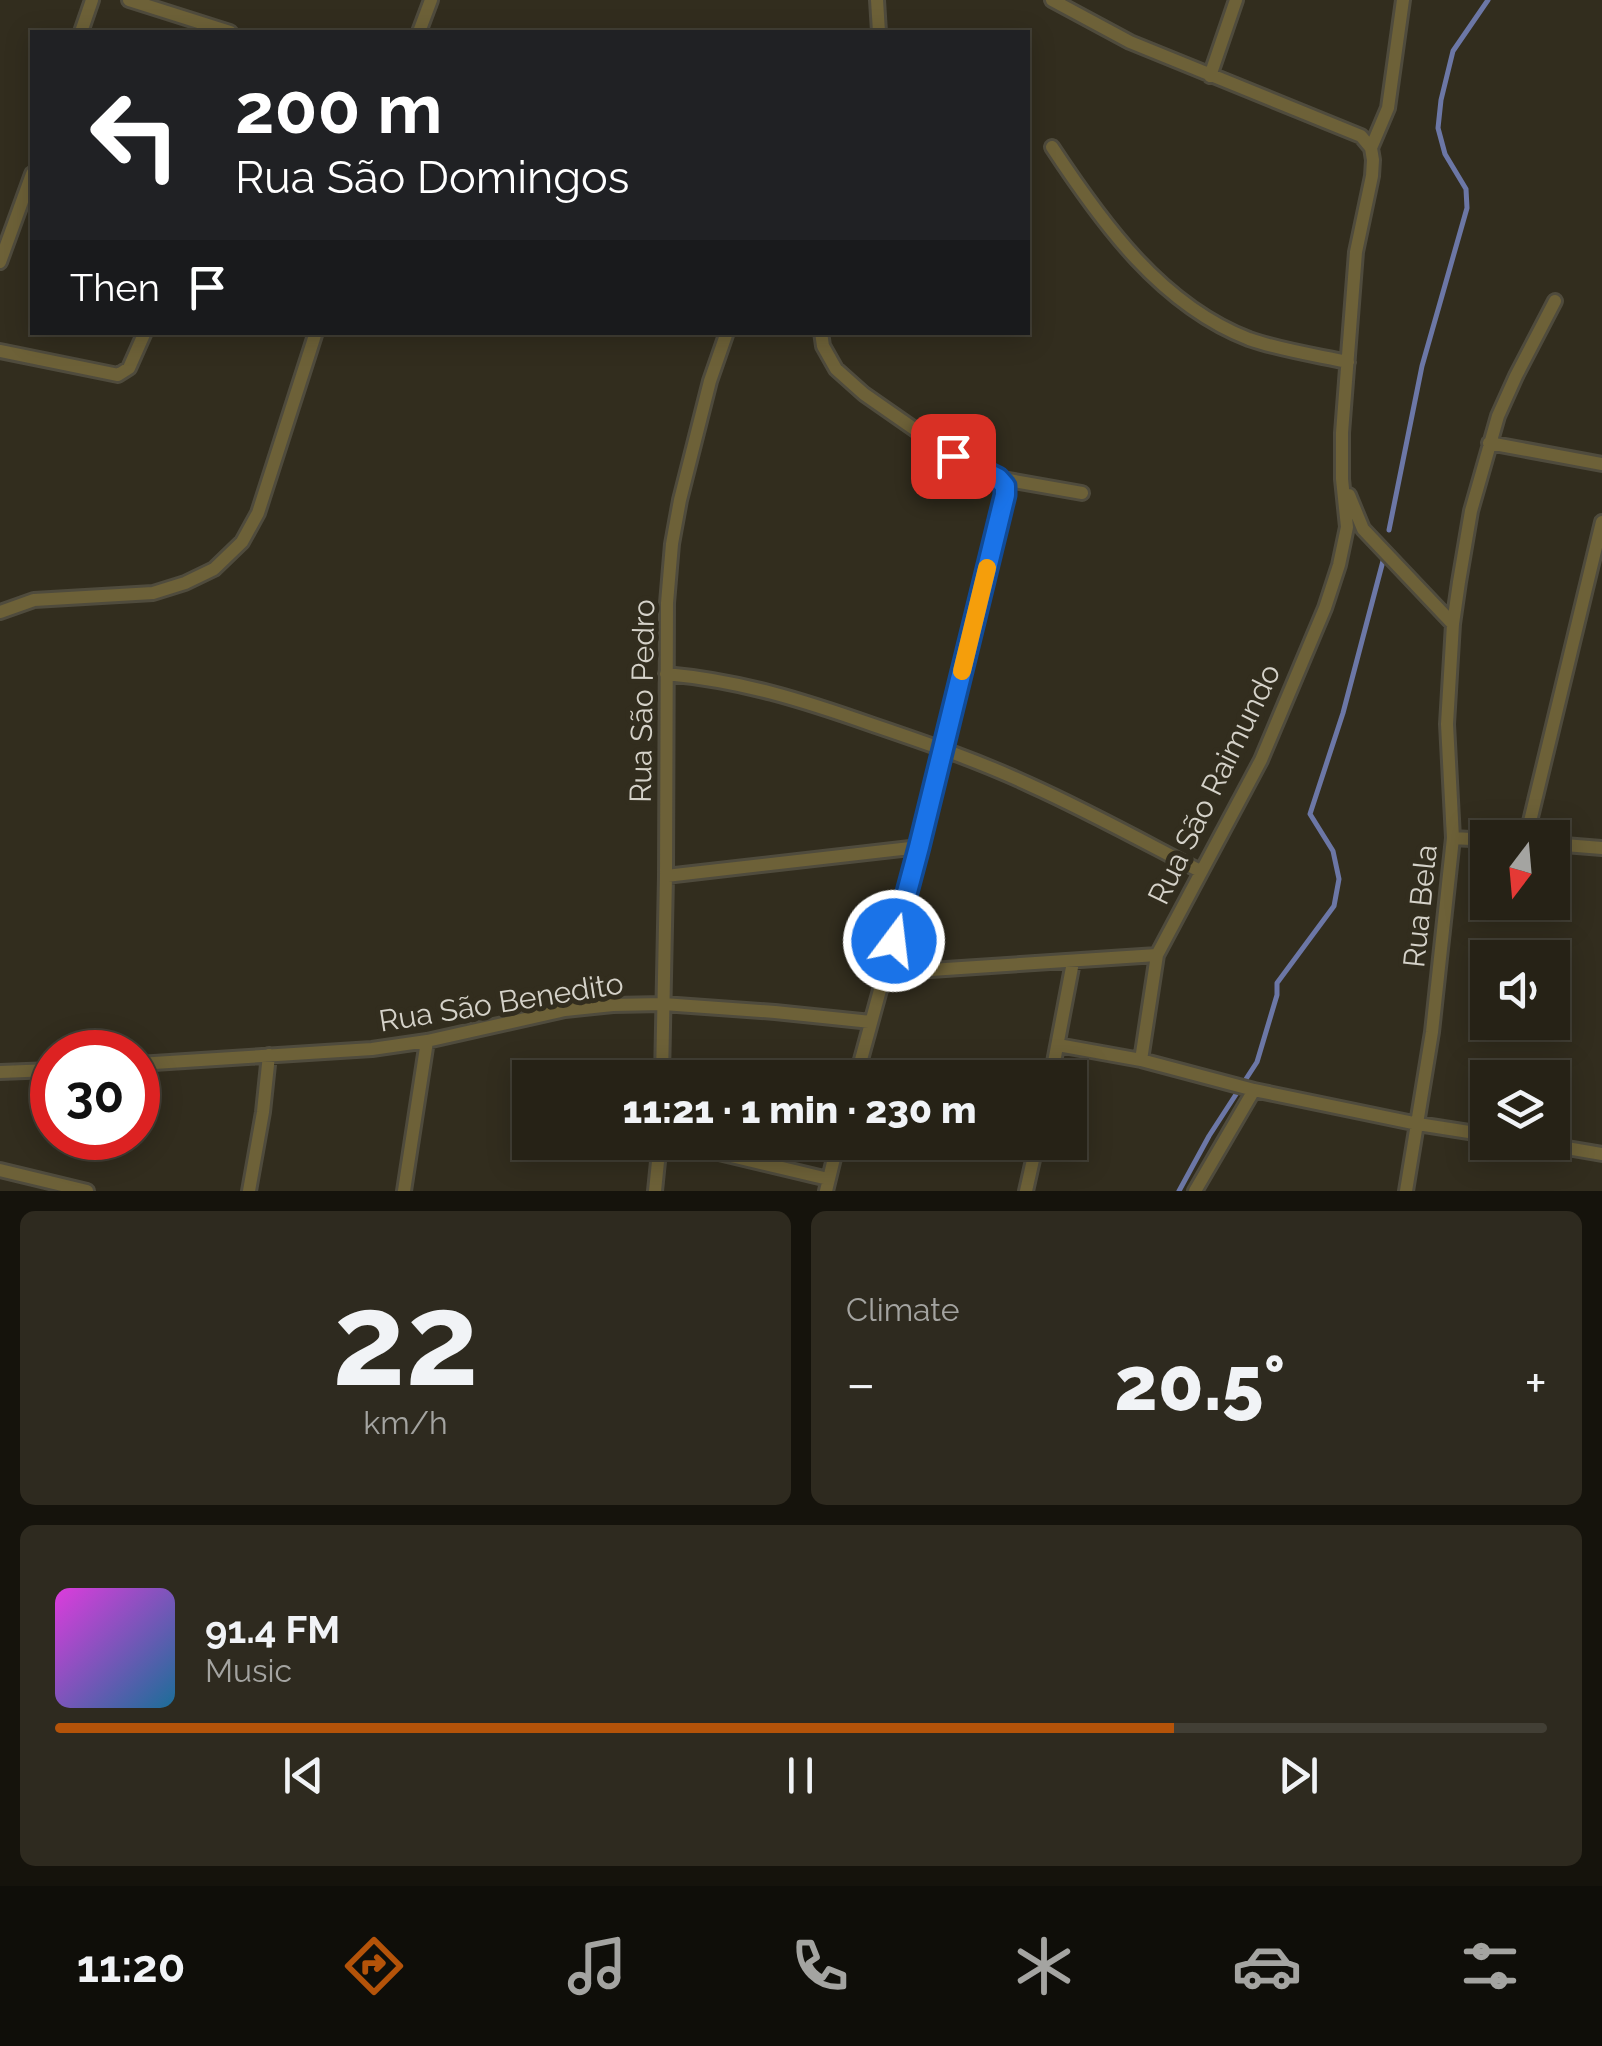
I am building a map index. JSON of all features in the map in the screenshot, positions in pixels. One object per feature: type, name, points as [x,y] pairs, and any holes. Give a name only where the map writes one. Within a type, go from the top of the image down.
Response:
[{"type":"street","points":[[82,30],[92,0]]},
{"type":"street","points":[[128,0],[224,30]]},
{"type":"street","points":[[421,30],[431,0]]},
{"type":"street","points":[[877,0],[879,30]]},
{"type":"street","points":[[1052,0],[1130,42],[1361,136],[1371,148],[1388,108],[1404,0]]},
{"type":"street","points":[[1210,76],[1236,0]]},
{"type":"street","points":[[1052,147],[1086,199],[1133,255],[1212,322],[1253,340],[1348,362]]},
{"type":"street","name":"Rua São Raimundo","points":[[1140,1060],[1157,955],[1262,760],[1339,566],[1347,527],[1342,434],[1356,252],[1372,176],[1371,148]]},
{"type":"street","points":[[0,262],[30,180]]},
{"type":"street","name":"Rua Bela","points":[[1406,1191],[1432,1032],[1453,838],[1447,724],[1452,624],[1471,511],[1490,443],[1516,376],[1555,301]]},
{"type":"street","points":[[0,352],[118,375],[129,368],[144,335]]},
{"type":"street","points":[[0,612],[34,600],[153,593],[185,584],[214,568],[242,542],[258,513],[315,335]]},
{"type":"street","name":"Rua São Pedro","points":[[662,1060],[667,603],[672,544],[710,381],[726,335]]},
{"type":"street","points":[[821,335],[836,369],[864,394],[953,456],[998,478],[1082,493]]},
{"type":"street","points":[[1490,443],[1602,464]]},
{"type":"street","points":[[861,1060],[919,847],[1005,495],[1005,486],[998,478]]},
{"type":"street","points":[[1342,479],[1363,529],[1452,624]]},
{"type":"street","points":[[1530,820],[1602,522]]},
{"type":"street","points":[[666,674],[758,688],[943,748],[1028,784],[1200,871]]},
{"type":"street","points":[[1453,838],[1470,839]]},
{"type":"street","points":[[1570,845],[1602,848]]},
{"type":"street","points":[[666,876],[919,847]]},
{"type":"street","points":[[885,973],[1157,955]]},
{"type":"street","points":[[1055,1060],[1073,962]]},
{"type":"street","name":"Rua São Benedito","points":[[160,1062],[372,1049],[613,1004],[663,1004],[871,1022]]},
{"type":"street","points":[[404,1191],[427,1041]]},
{"type":"street","points":[[1058,1046],[1140,1060],[1253,1089],[1470,1132]]},
{"type":"street","points":[[249,1191],[269,1055]]},
{"type":"street","points":[[0,1072],[30,1071]]},
{"type":"street","points":[[1195,1191],[1253,1089]]},
{"type":"street","points":[[1570,1149],[1602,1154]]},
{"type":"street","points":[[655,1191],[658,1160]]},
{"type":"street","points":[[737,1160],[827,1185],[833,1160]]},
{"type":"street","points":[[1026,1191],[1033,1160]]},
{"type":"street","points":[[0,1170],[87,1191]]},
{"type":"waterway","points":[[1389,530],[1422,366],[1467,208],[1466,189],[1445,154],[1438,128],[1441,100],[1453,51],[1488,0]]},
{"type":"waterway","points":[[1179,1191],[1257,1062],[1277,983],[1334,906],[1339,879],[1333,851],[1310,814],[1343,713],[1383,561]]},
{"type":"slow traffic","points":[[962,671],[987,568]]},
{"type":"route","points":[[894,941],[1005,495],[1005,486],[998,478],[953,456]]}]
